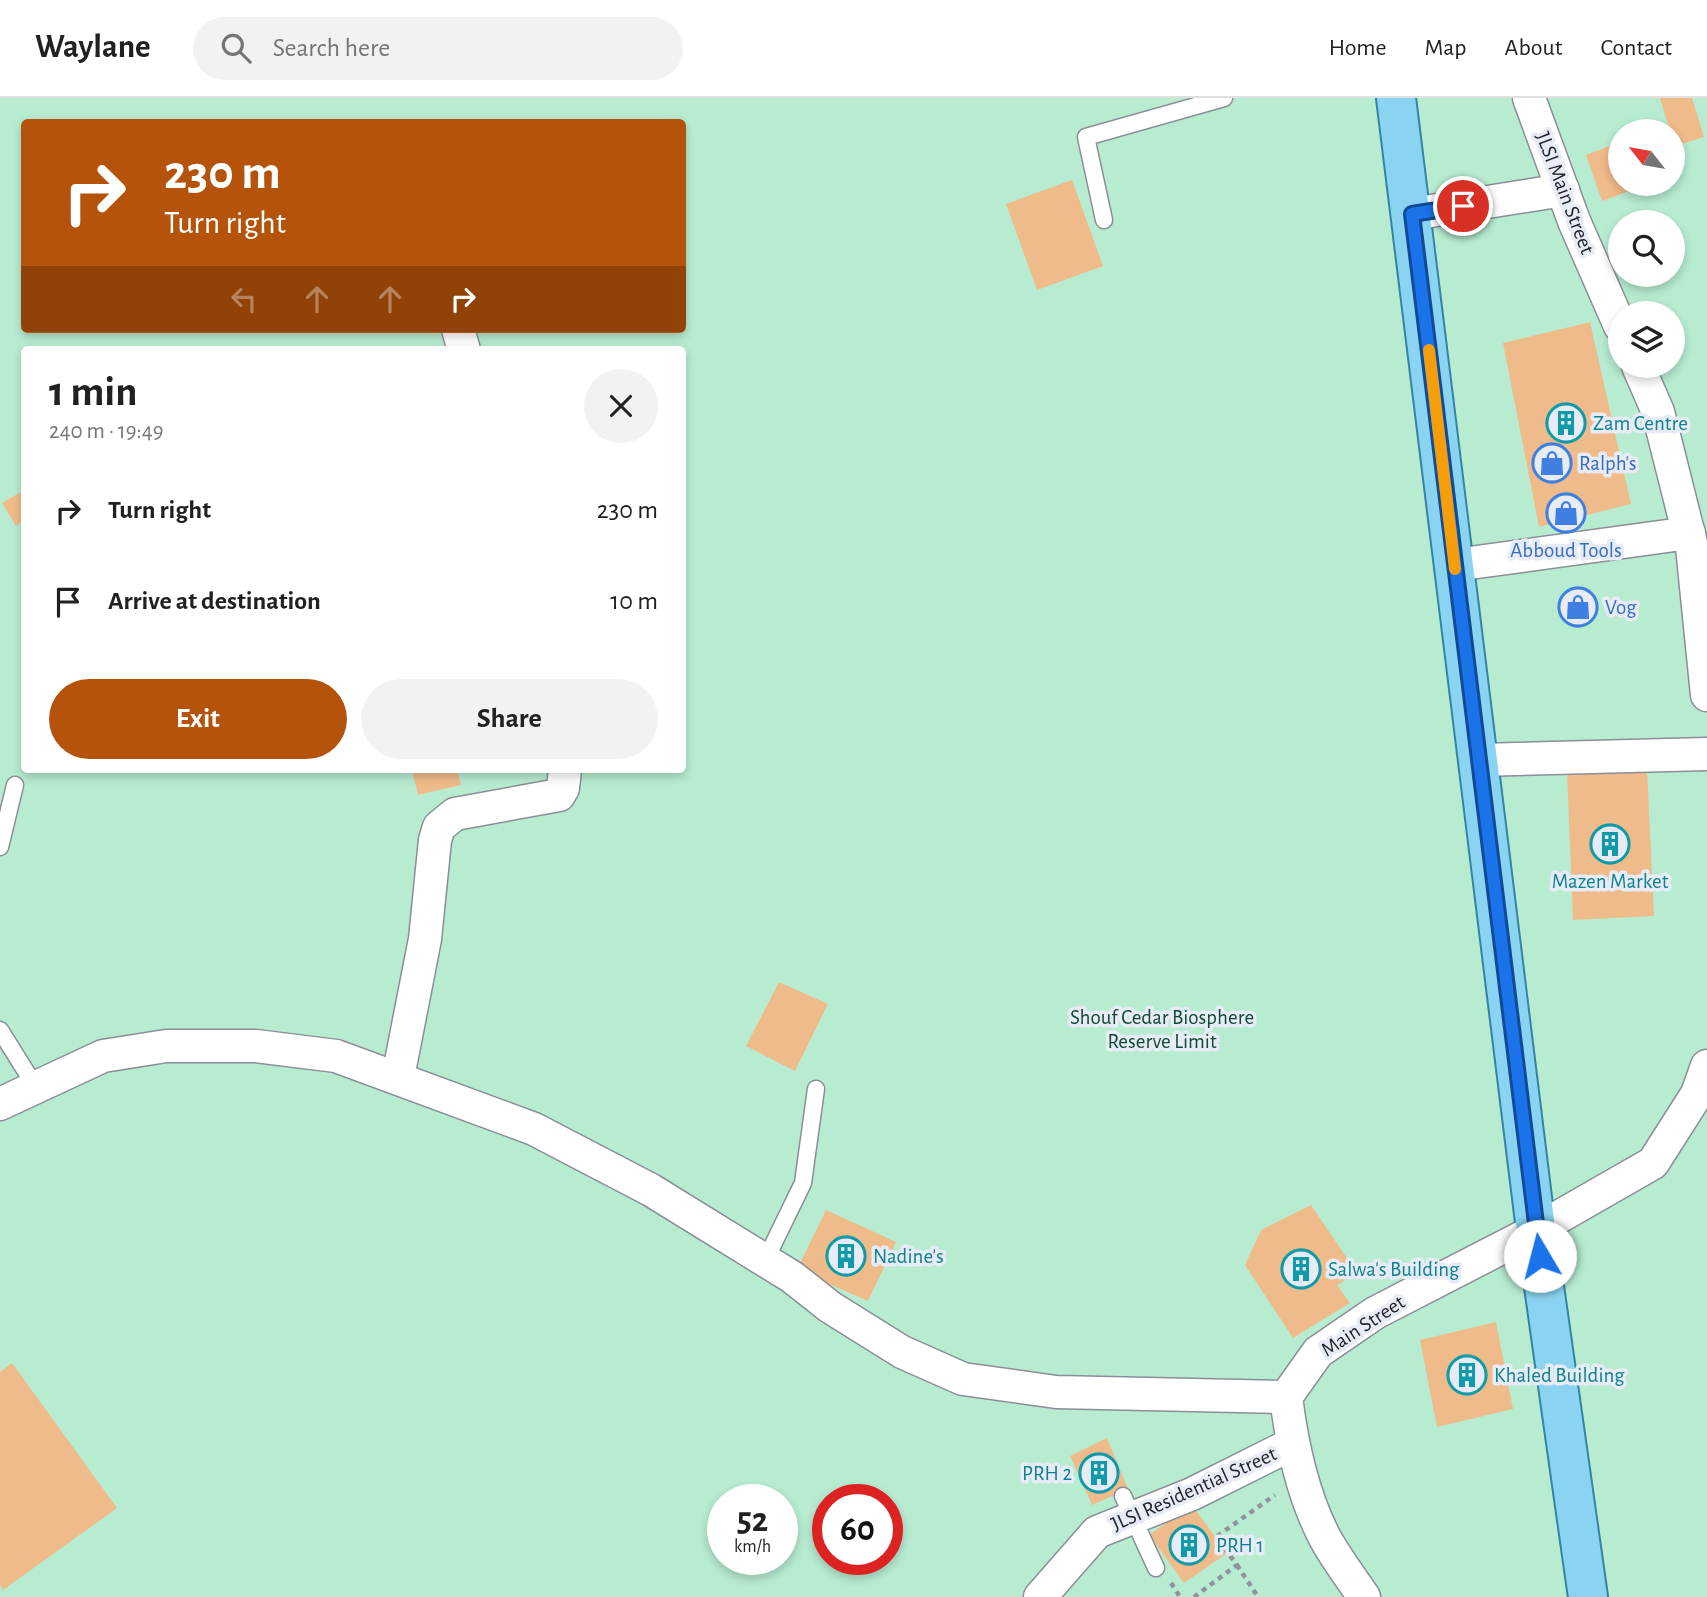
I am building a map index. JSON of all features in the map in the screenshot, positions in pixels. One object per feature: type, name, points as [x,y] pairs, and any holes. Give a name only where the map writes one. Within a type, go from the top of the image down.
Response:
[{"type":"main road","points":[[1396,98],[1536,1230],[1588,1597]]},
{"type":"street","name":"JLSI Main Street","points":[[1529,98],[1563,190],[1610,301]]},
{"type":"street","points":[[1412,214],[1563,190]]},
{"type":"street","points":[[1643,378],[1658,412],[1689,533],[1707,695]]},
{"type":"street","points":[[1455,565],[1689,533]]},
{"type":"street","points":[[1479,760],[1707,754]]},
{"type":"street","points":[[398,1077],[425,939],[435,840],[439,827],[455,814],[559,795],[563,788],[565,773]]},
{"type":"street","points":[[0,1104],[103,1056],[166,1046],[256,1046],[337,1056],[534,1129],[651,1190],[765,1261],[830,1307],[902,1352],[963,1379],[1056,1392],[1286,1397],[1292,1444],[1302,1479],[1325,1538],[1364,1597]]},
{"type":"street","points":[[1536,1230],[1653,1163],[1697,1094],[1707,1066]]},
{"type":"street","name":"Main Street","points":[[1286,1397],[1318,1352],[1352,1328],[1375,1313],[1536,1230]]},
{"type":"street","name":"JLSI Residential Street","points":[[1040,1597],[1097,1532],[1128,1508],[1292,1444]]},
{"type":"lane","points":[[1104,220],[1086,137],[1224,98]]},
{"type":"lane","points":[[0,847],[15,785]]},
{"type":"lane","points":[[0,1030],[34,1086]]},
{"type":"lane","points":[[765,1261],[803,1183],[816,1089]]},
{"type":"lane","points":[[1128,1508],[1156,1568]]},
{"type":"path","points":[[1258,1597],[1216,1537],[1254,1508],[1302,1479]]},
{"type":"path","points":[[1194,1597],[1237,1565]]},
{"type":"green space","name":"Shouf Cedar Biosphere Reserve Limit","points":[[0,98],[1707,98],[1707,1597],[0,1597]]},
{"type":"building","points":[[1660,98],[1692,98],[1704,137],[1685,143],[1685,119],[1666,119]]},
{"type":"building","points":[[1608,147],[1608,196],[1616,196],[1602,201],[1586,155]]},
{"type":"building","points":[[1072,180],[1103,266],[1037,290],[1006,204]]},
{"type":"building","name":"Zam Centre","points":[[1590,322],[1631,504],[1539,527],[1503,343]]},
{"type":"building","points":[[21,492],[21,522],[16,526],[2,503]]},
{"type":"building","name":"Mazen Market","points":[[1647,769],[1654,916],[1573,920],[1567,772]]},
{"type":"building","points":[[413,773],[458,773],[461,785],[418,795]]},
{"type":"building","points":[[779,982],[828,1004],[795,1071],[746,1046]]},
{"type":"building","name":"Salwa's Building","points":[[1311,1205],[1357,1273],[1337,1285],[1350,1303],[1293,1338],[1245,1265],[1261,1230]]},
{"type":"building","name":"Nadine's","points":[[826,1210],[896,1242],[868,1301],[797,1270]]},
{"type":"building","name":"Khaled Building","points":[[1496,1322],[1513,1409],[1437,1427],[1420,1340]]},
{"type":"building","points":[[12,1363],[117,1508],[3,1590],[0,1585],[0,1372]]},
{"type":"building","name":"PRH 2","points":[[1107,1438],[1128,1489],[1092,1505],[1070,1456]]},
{"type":"building","name":"PRH 1","points":[[1192,1505],[1227,1553],[1184,1583],[1149,1535]]},
{"type":"slow traffic","points":[[1429,350],[1455,569]]},
{"type":"place","name":"Zam Centre","points":[[1566,423]]},
{"type":"place","name":"Ralph's","points":[[1552,463]]},
{"type":"place","name":"Abboud Tools","points":[[1566,513]]},
{"type":"place","name":"Vog","points":[[1578,607]]},
{"type":"place","name":"Mazen Market","points":[[1610,844]]},
{"type":"place","name":"Nadine's","points":[[846,1256]]},
{"type":"place","name":"Salwa's Building","points":[[1301,1269]]},
{"type":"place","name":"Khaled Building","points":[[1467,1375]]},
{"type":"place","name":"PRH 2","points":[[1099,1473]]},
{"type":"place","name":"PRH 1","points":[[1189,1545]]},
{"type":"route","points":[[1463,206],[1412,214],[1540,1256]]}]
